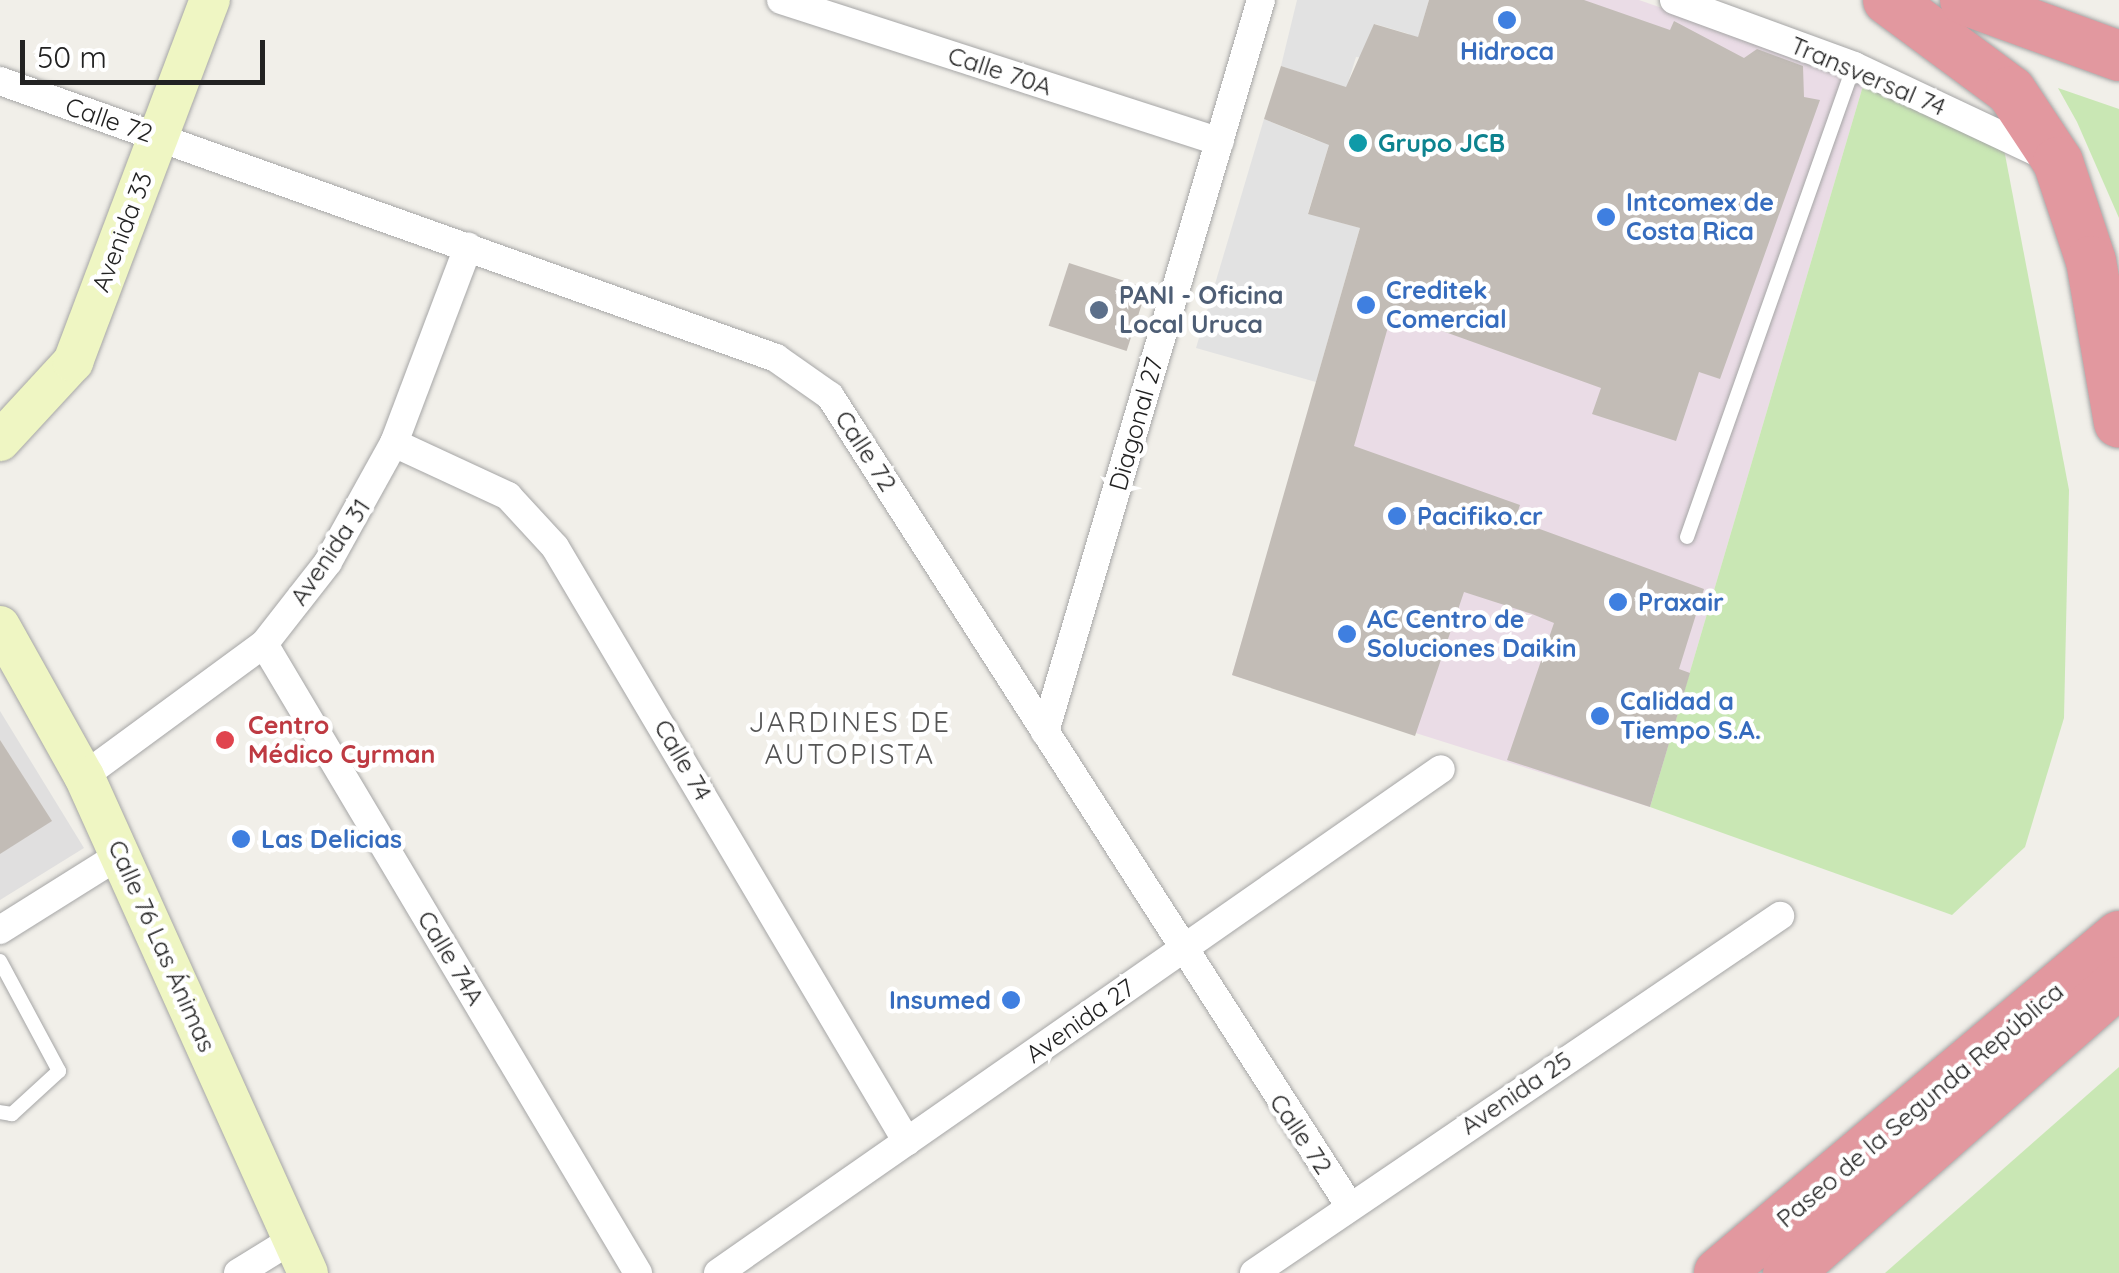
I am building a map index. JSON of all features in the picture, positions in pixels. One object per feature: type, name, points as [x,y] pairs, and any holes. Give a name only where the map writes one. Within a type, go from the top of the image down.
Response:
[{"type":"highway","points":[[1888,0],[2011,92],[2058,162],[2091,261],[2119,423]]},
{"type":"highway","points":[[1965,0],[2119,56]]},
{"type":"highway","points":[[2095,980],[2119,898]]},
{"type":"highway","name":"Paseo de la Segunda República","points":[[1788,1273],[2095,980],[2119,936]]},
{"type":"highway","name":"Paseo de la Segunda República","points":[[1719,1273],[2095,980]]},
{"type":"street","name":"Avenida 33","points":[[0,441],[74,362],[210,0]]},
{"type":"street","name":"Calle 70A","points":[[781,0],[1220,142]]},
{"type":"street","name":"Diagonal 27","points":[[1046,732],[1261,0]]},
{"type":"street","name":"Transversal 74","points":[[1674,0],[1854,66],[2058,162]]},
{"type":"street","name":"Calle 72","points":[[0,82],[776,358],[830,396],[1046,732],[1179,952],[1349,1205]]},
{"type":"street","name":"Avenida 31","points":[[84,776],[264,644],[328,562],[394,443],[468,247]]},
{"type":"street","name":"Calle 74","points":[[394,443],[508,496],[555,547],[907,1142]]},
{"type":"street","name":"Calle 76 Las Ánimas","points":[[0,626],[84,776],[301,1256]]},
{"type":"street","name":"Calle 74A","points":[[264,644],[638,1273]]},
{"type":"street","name":"Avenida 27","points":[[718,1273],[1440,769]]},
{"type":"street","points":[[0,930],[120,854]]},
{"type":"street","name":"Avenida 25","points":[[1254,1273],[1780,916]]},
{"type":"street","points":[[238,1273],[301,1256]]},
{"type":"lane","points":[[1687,537],[1854,66]]},
{"type":"lane","points":[[0,961],[59,1071],[12,1114],[0,1112]]},
{"type":"shaded area","points":[[1297,0],[1429,0],[1408,72],[1399,69],[1409,34],[1375,24],[1364,58],[1356,57],[1308,213],[1360,228],[1316,382],[1196,348],[1264,119],[1315,140],[1339,86],[1281,66]]},
{"type":"shaded area","points":[[1431,0],[1639,0],[1865,79],[1650,807],[1232,675]]},
{"type":"shaded area","points":[[0,711],[84,848],[0,900]]},
{"type":"green space","points":[[1865,79],[2003,144],[2069,490],[2064,718],[2025,847],[1952,915],[1650,807]]},
{"type":"green space","points":[[2058,88],[2119,109],[2119,218],[2077,122]]},
{"type":"green space","points":[[2119,1067],[2119,1273],[1885,1273]]},
{"type":"building","points":[[1429,0],[1584,0],[1670,30],[1674,21],[1744,58],[1757,49],[1803,66],[1804,97],[1820,100],[1720,379],[1699,372],[1676,441],[1592,414],[1601,388],[1392,313],[1354,446],[1520,505],[1515,520],[1704,589],[1679,669],[1690,673],[1650,807],[1507,760],[1554,623],[1464,592],[1415,736],[1232,675],[1360,228],[1308,214],[1329,145],[1264,119],[1281,66],[1346,87],[1374,24],[1418,37]]},
{"type":"building","points":[[1069,263],[1147,288],[1127,351],[1049,326]]},
{"type":"building","points":[[0,740],[52,821],[0,854]]},
{"type":"place","name":"Hidroca","points":[[1507,20]]},
{"type":"place","name":"Grupo JCB","points":[[1358,143]]},
{"type":"place","name":"Intcomex de Costa Rica","points":[[1606,217]]},
{"type":"place","name":"Creditek Comercial","points":[[1366,305]]},
{"type":"place","name":"PANI - Oficina Local Uruca","points":[[1099,310]]},
{"type":"place","name":"Pacifiko.cr","points":[[1397,516]]},
{"type":"place","name":"Praxair","points":[[1618,602]]},
{"type":"place","name":"AC Centro de Soluciones Daikin","points":[[1347,634]]},
{"type":"place","name":"Calidad a Tiempo S.A.","points":[[1600,716]]},
{"type":"place","name":"Centro Médico Cyrman","points":[[225,740]]},
{"type":"place","name":"Las Delicias","points":[[241,839]]},
{"type":"place","name":"Insumed","points":[[1011,1000]]},
{"type":"district","name":"JARDINES DE AUTOPISTA","points":[[850,738]]}]
